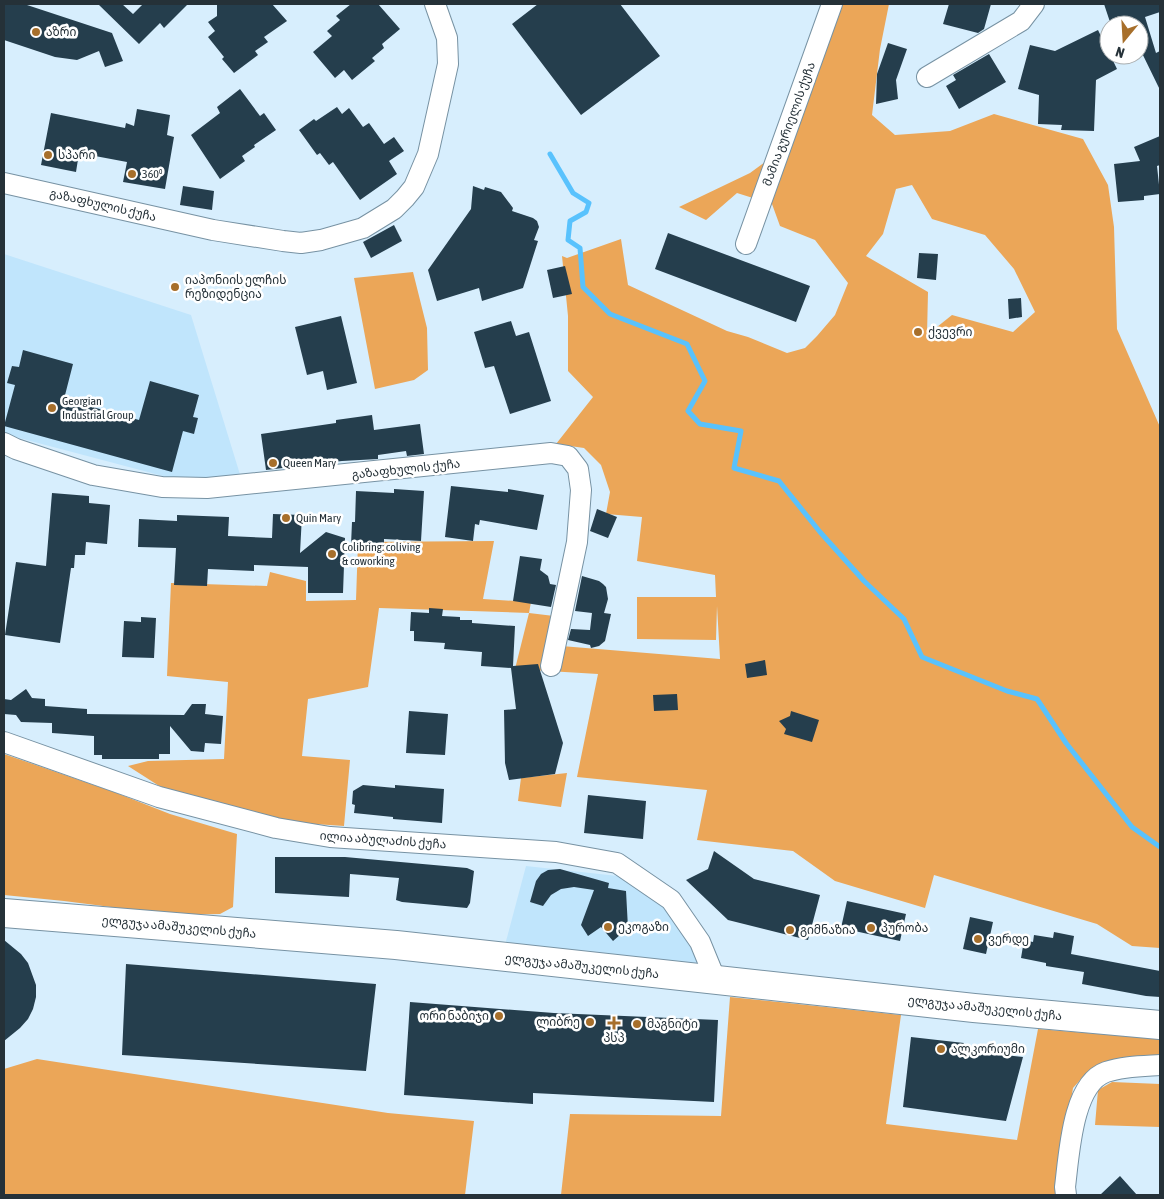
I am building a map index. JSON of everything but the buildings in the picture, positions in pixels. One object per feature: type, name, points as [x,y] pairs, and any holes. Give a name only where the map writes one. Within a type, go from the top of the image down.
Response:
[{"type":"main road","name":"ელგუჯა ამაშუკელის ქუჩა","points":[[4,913],[396,946],[974,1008],[1160,1025]]},
{"type":"street","name":"გაზაფხულის ქუჩა","points":[[4,183],[213,230],[283,241],[301,243],[321,240],[363,228],[394,209],[405,198],[414,187],[428,154],[448,64],[447,38],[436,4]]},
{"type":"street","name":"მამია გურიელის ქუჩა","points":[[746,244],[832,4]]},
{"type":"street","points":[[927,77],[1021,21],[1034,4]]},
{"type":"street","name":"გაზაფხულის ქუჩა","points":[[4,443],[16,449],[93,475],[162,487],[207,488],[552,453],[568,456],[578,469],[580,490],[577,542],[551,666]]},
{"type":"street","name":"ილია აბულაძის ქუჩა","points":[[4,742],[159,797],[276,828],[330,837],[556,852],[617,864],[671,900],[700,942],[716,981]]},
{"type":"street","points":[[1066,1195],[1064,1187],[1073,1128],[1082,1096],[1088,1085],[1106,1072],[1131,1067],[1160,1065]]},
{"type":"shaded area","points":[[839,4],[889,4],[880,49],[872,115],[895,135],[950,131],[994,114],[1083,139],[1108,185],[1114,227],[1117,329],[1160,427],[1160,948],[1132,946],[1097,924],[934,875],[925,908],[835,881],[793,851],[697,840],[707,790],[577,777],[598,674],[515,669],[529,613],[554,616],[549,645],[720,659],[717,606],[716,640],[637,639],[637,597],[716,597],[715,575],[637,561],[642,517],[606,514],[610,492],[601,465],[584,448],[556,444],[593,397],[568,371],[568,316],[562,256],[567,258],[621,239],[628,285],[727,331],[748,337],[787,353],[805,348],[835,315],[848,283],[815,240],[780,226],[772,204],[737,193],[706,220],[679,207],[750,173],[769,159]],"holes":[[[912,185],[932,219],[985,235],[1014,269],[1035,312],[1013,332],[952,315],[927,335],[928,292],[866,256],[883,234],[896,189]]]},
{"type":"shaded area","points":[[4,254],[191,315],[242,481],[178,480],[4,434]]},
{"type":"shaded area","points":[[413,272],[427,328],[428,370],[414,380],[375,389],[354,278]]},
{"type":"shaded area","points":[[494,541],[483,599],[531,602],[529,613],[379,608],[368,687],[308,699],[302,756],[350,760],[344,826],[285,822],[167,791],[128,766],[148,761],[224,759],[228,682],[167,676],[171,583],[267,586],[270,572],[306,581],[306,601],[356,600],[358,542]]},
{"type":"shaded area","points":[[4,754],[114,792],[170,814],[237,834],[233,907],[220,914],[174,915],[4,895]]},
{"type":"shaded area","points":[[567,773],[561,807],[518,801],[521,778]]},
{"type":"shaded area","points":[[526,866],[627,877],[665,901],[690,939],[703,971],[505,945]]},
{"type":"shaded area","points":[[730,997],[901,1015],[886,1124],[1017,1140],[1038,1029],[1160,1039],[1160,1059],[1130,1061],[1089,1070],[1073,1088],[1057,1186],[1058,1195],[561,1195],[570,1114],[721,1116]]},
{"type":"shaded area","points":[[37,1059],[388,1113],[474,1121],[465,1195],[4,1195],[4,1069]]},
{"type":"shaded area","points":[[1112,1082],[1160,1084],[1160,1127],[1095,1125],[1098,1090]]},
{"type":"waterway","points":[[550,154],[573,193],[589,203],[586,212],[570,221],[568,240],[580,248],[583,287],[610,314],[687,344],[705,381],[688,411],[700,424],[741,431],[734,468],[779,481],[820,532],[864,581],[904,619],[922,657],[1007,691],[1037,699],[1066,743],[1132,827],[1160,847]]},
{"type":"place","name":"აზრი","points":[[36,32]]},
{"type":"place","name":"სპარი","points":[[48,155]]},
{"type":"place","name":"360⁰","points":[[132,174]]},
{"type":"place","name":"იაპონიის ელჩის რეზიდენცია","points":[[175,287]]},
{"type":"place","name":"ქვევრი","points":[[918,332]]},
{"type":"place","name":"Georgian Industrial Group","points":[[52,408]]},
{"type":"place","name":"Queen Mary","points":[[273,463]]},
{"type":"place","name":"Quin Mary","points":[[286,518]]},
{"type":"place","name":"Colibring: coliving & coworking","points":[[332,554]]},
{"type":"place","name":"ეკოგაზი","points":[[608,927]]},
{"type":"place","name":"პურობა","points":[[871,928]]},
{"type":"place","name":"გიმნაზია","points":[[790,930]]},
{"type":"place","name":"ვერდე","points":[[978,939]]},
{"type":"place","name":"ორი ნაბიჯი","points":[[499,1016]]},
{"type":"place","name":"ლიბრე","points":[[590,1022]]},
{"type":"place","name":"პსპ","points":[[614,1023]]},
{"type":"place","name":"მაგნიტი","points":[[637,1024]]},
{"type":"place","name":"ალკორიუმი","points":[[941,1049]]}]
